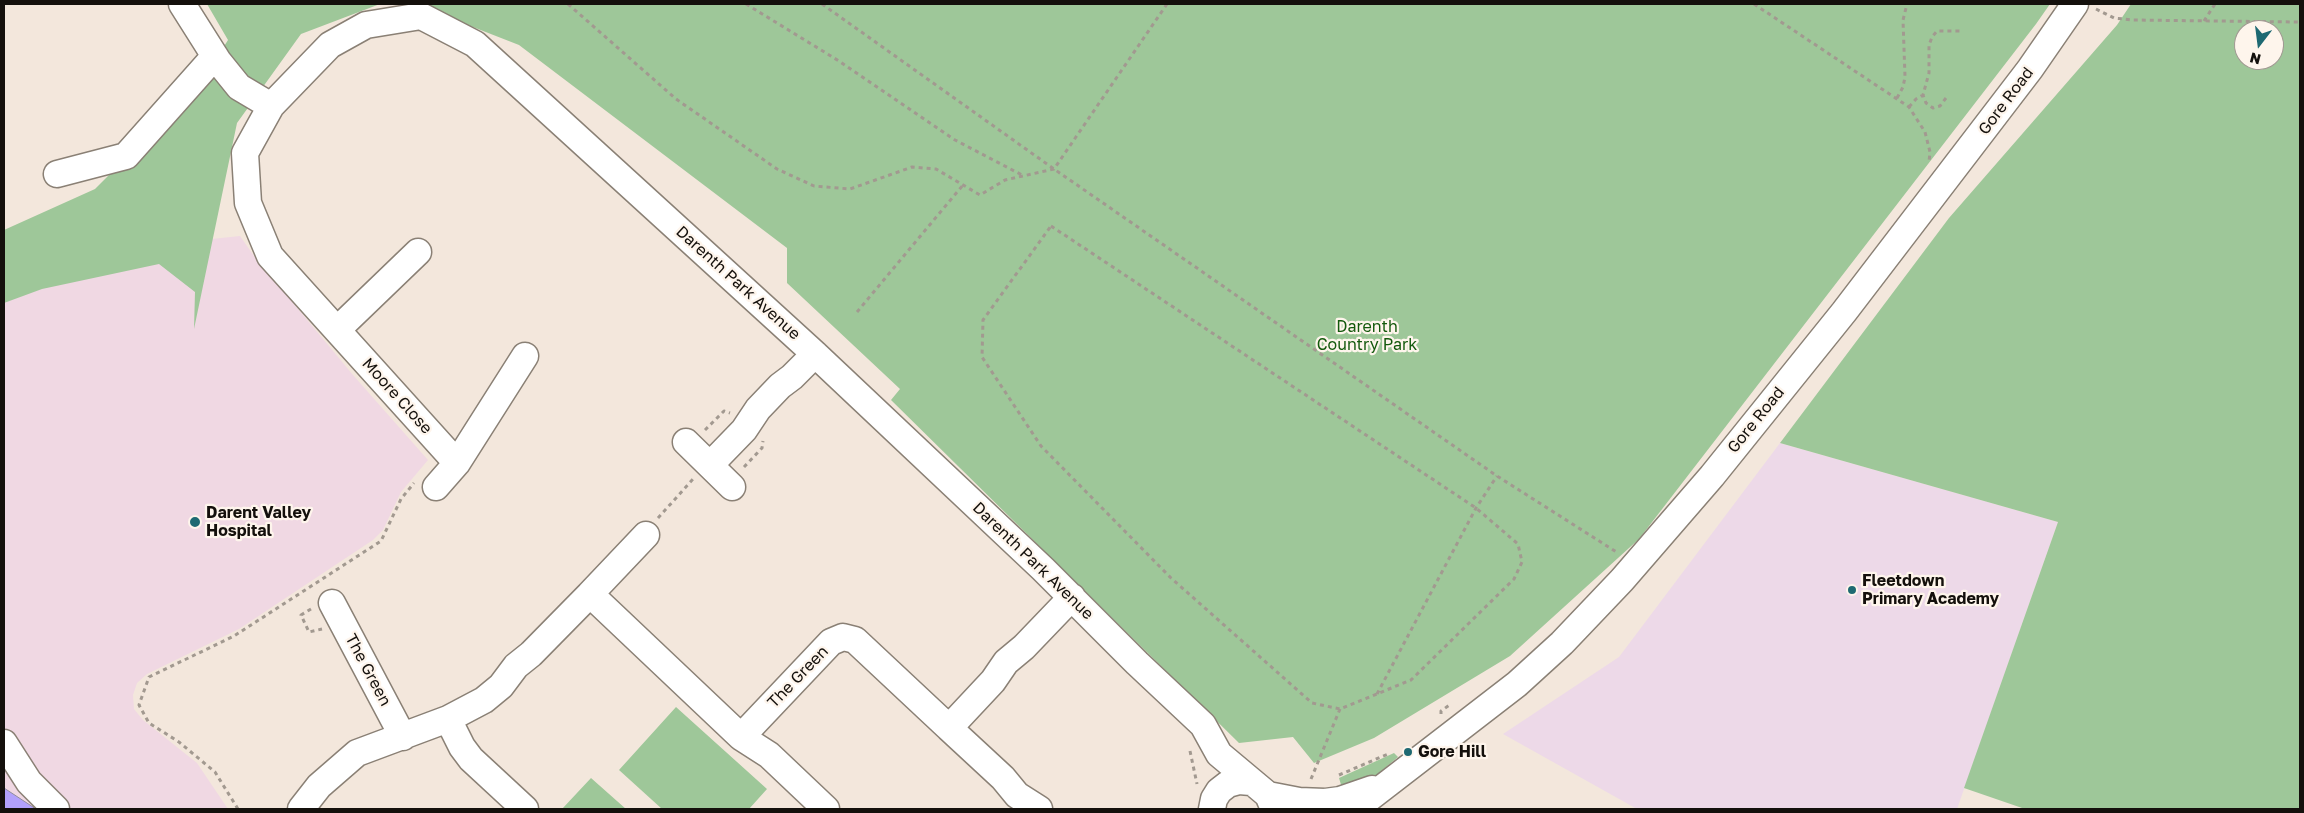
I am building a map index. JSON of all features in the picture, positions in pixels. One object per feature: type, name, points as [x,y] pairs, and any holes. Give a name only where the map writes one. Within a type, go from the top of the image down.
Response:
[{"type":"street","points":[[182,4],[214,56],[239,87],[271,106]]},
{"type":"street","name":"Gore Road","points":[[1355,809],[1522,679],[1562,643],[1622,580],[1706,482],[1844,312],[2030,69],[2082,5]]},
{"type":"street","name":"Darenth Park Avenue","points":[[271,106],[330,45],[366,25],[421,16],[475,44],[816,354],[1072,597],[1137,663],[1203,725],[1219,754],[1264,795]]},
{"type":"street","points":[[57,174],[126,156],[214,56]]},
{"type":"street","name":"Moore Close","points":[[271,106],[245,153],[248,203],[270,256],[338,329],[457,463]]},
{"type":"street","points":[[338,329],[418,252]]},
{"type":"street","points":[[710,465],[744,430],[758,409],[780,386],[792,378],[816,354]]},
{"type":"street","points":[[436,487],[457,463],[525,356]]},
{"type":"street","points":[[686,442],[732,487]]},
{"type":"street","points":[[301,809],[319,786],[352,756],[448,719],[469,709],[501,686],[516,666],[531,654],[651,529]]},
{"type":"street","points":[[590,594],[741,737],[769,755],[826,809]]},
{"type":"street","points":[[949,728],[993,681],[1006,662],[1024,647],[1072,597]]},
{"type":"street","name":"The Green","points":[[324,605],[403,737]]},
{"type":"street","name":"The Green","points":[[741,737],[843,631],[854,639],[949,728],[1009,775],[1017,795],[1039,809]]},
{"type":"street","points":[[448,719],[462,747],[471,759],[525,809]]},
{"type":"street","points":[[4,743],[29,782],[56,809]]},
{"type":"street","name":"Darenth Park Avenue","points":[[1216,800],[1219,754]]},
{"type":"street","points":[[1216,800],[1228,784],[1239,781],[1264,795]]},
{"type":"street","name":"Gore Road","points":[[1264,795],[1299,802],[1325,802],[1340,800],[1383,786]]},
{"type":"path","points":[[568,4],[676,99],[778,169],[814,186],[850,189],[912,167],[936,169],[980,195],[1005,180],[1054,169],[1167,4]]},
{"type":"path","points":[[746,4],[839,62],[955,140],[1022,176]]},
{"type":"path","points":[[822,4],[1054,169],[1497,476],[1624,557]]},
{"type":"path","points":[[1754,4],[1909,107],[1920,120],[1926,136],[1930,152],[1929,167]]},
{"type":"path","points":[[1897,98],[1903,87],[1905,77],[1903,20],[1908,4]]},
{"type":"path","points":[[2203,21],[2215,4]]},
{"type":"path","points":[[2082,5],[2114,18],[2133,20],[2300,22]]},
{"type":"path","points":[[1946,98],[1940,106],[1933,108],[1926,103],[1923,95],[1929,73],[1929,46],[1932,36],[1939,30],[1960,31]]},
{"type":"path","points":[[1909,107],[1916,99],[1923,95]]},
{"type":"path","points":[[857,312],[963,185]]},
{"type":"path","points":[[1051,226],[1476,508],[1518,544],[1522,562],[1514,579],[1411,680],[1376,694],[1340,710],[1312,703],[1171,578],[1041,446],[982,357],[983,320],[1051,226]]},
{"type":"path","points":[[651,529],[676,497],[700,472],[710,465]]},
{"type":"path","points":[[1376,694],[1476,508],[1497,476]]},
{"type":"path","points":[[238,809],[215,772],[178,742],[149,723],[139,706],[149,677],[234,636],[381,541],[401,499],[416,481],[436,487]]},
{"type":"path","points":[[324,605],[301,615],[309,632],[327,630]]},
{"type":"path","points":[[1308,787],[1340,710]]},
{"type":"shaded area","name":"Darent Valley Hospital","points":[[240,236],[254,256],[353,375],[428,460],[401,492],[383,530],[373,540],[239,629],[147,674],[137,683],[133,695],[134,709],[143,720],[197,763],[228,809],[4,809],[4,261]]},
{"type":"shaded area","name":"Fleetdown Primary Academy","points":[[1780,443],[2058,522],[1957,809],[1637,809],[1503,734],[1619,657]]},
{"type":"green space","points":[[207,4],[380,4],[301,34],[237,123],[194,329],[195,292],[159,264],[42,289],[4,303],[4,230],[95,189],[201,83],[228,40]]},
{"type":"green space","name":"Darenth Country Park","points":[[414,4],[2050,4],[1639,539],[1510,656],[1374,738],[1314,763],[1293,737],[1239,743],[891,400],[900,389],[787,283],[787,248],[519,45]]},
{"type":"green space","points":[[2131,4],[2300,4],[2300,809],[2025,809],[1964,788],[2058,522],[1780,443],[1949,218],[2117,25]]},
{"type":"green space","points":[[676,707],[767,789],[749,809],[662,809],[619,770]]},
{"type":"green space","points":[[1394,753],[1398,757],[1367,783],[1342,788],[1339,778]]},
{"type":"green space","points":[[591,778],[626,809],[562,809]]},
{"type":"building","points":[[4,788],[33,807],[35,809],[4,809]]},
{"type":"place","name":"Darent Valley Hospital","points":[[195,522]]},
{"type":"place","name":"Fleetdown Primary Academy","points":[[1852,590]]},
{"type":"place","name":"Gore Hill","points":[[1408,752]]}]
